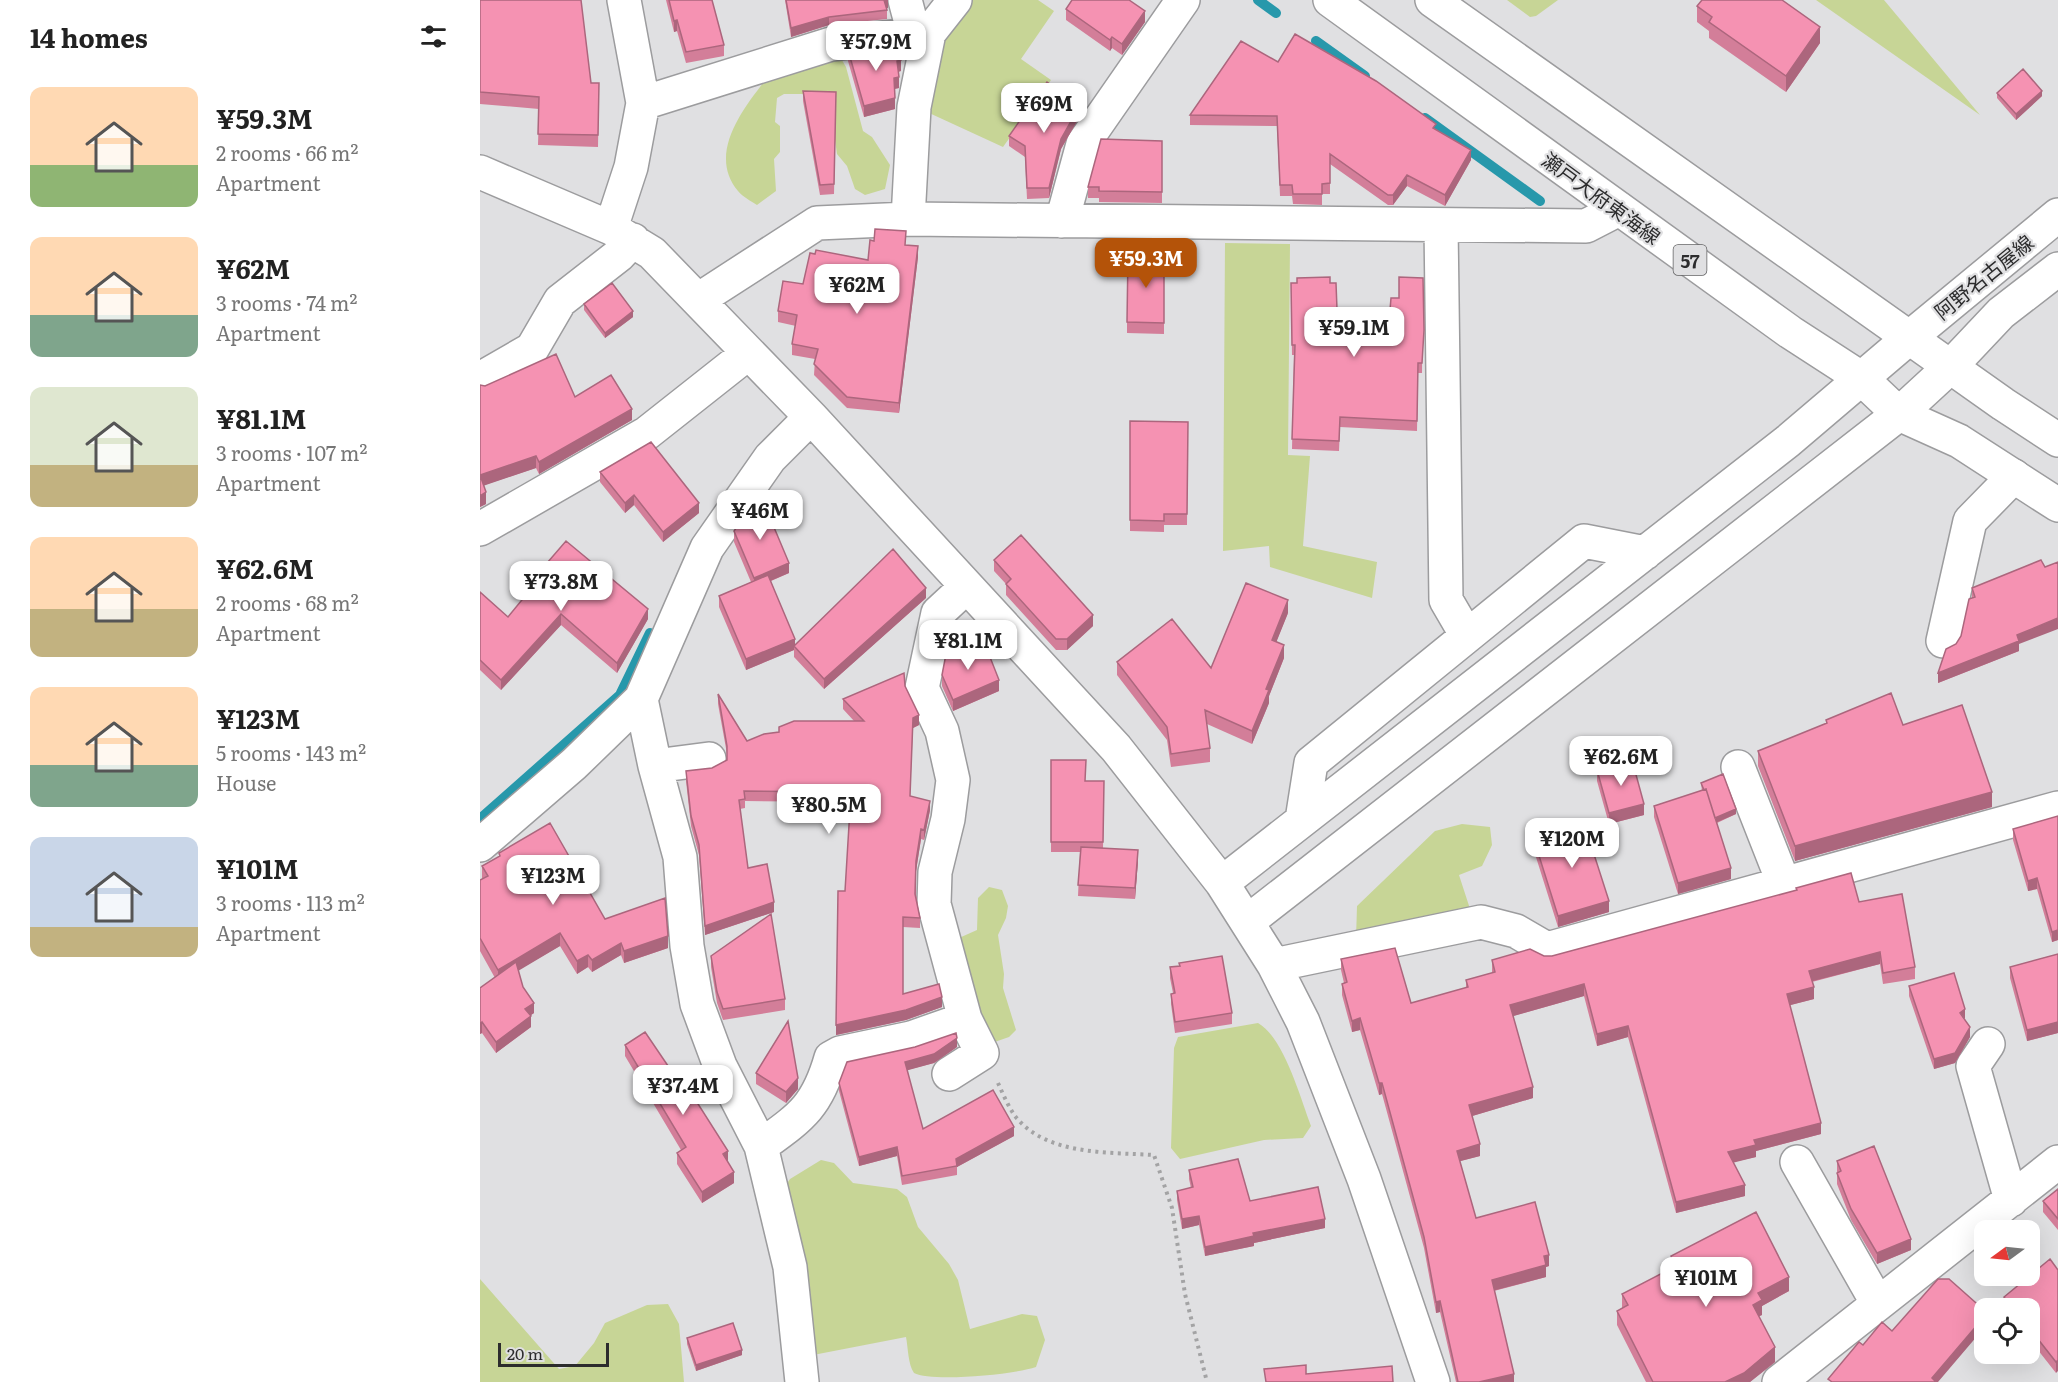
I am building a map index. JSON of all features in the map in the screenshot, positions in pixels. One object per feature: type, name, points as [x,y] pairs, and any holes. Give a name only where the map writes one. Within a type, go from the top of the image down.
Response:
[{"type":"street","points":[[480,379],[532,349],[560,301],[619,255],[631,167],[643,103],[624,0]]},
{"type":"street","points":[[905,0],[922,34],[914,107],[908,219]]},
{"type":"street","points":[[643,103],[831,45],[922,34],[956,0]]},
{"type":"street","points":[[1062,220],[1083,144],[1183,0]]},
{"type":"street","name":"瀬戸大府東海線","points":[[1330,0],[1790,332],[1861,378],[1899,414],[1959,441],[2058,505]]},
{"type":"street","points":[[1432,0],[1950,367],[2058,440]]},
{"type":"street","points":[[480,172],[622,234],[652,253],[747,354],[811,417],[1116,748],[1222,883],[1274,964],[1303,1022],[1333,1095],[1433,1382]]},
{"type":"street","points":[[698,300],[817,223],[908,219],[1586,226],[1619,209]]},
{"type":"street","name":"阿野名古屋線","points":[[1222,883],[1788,441],[2058,215]]},
{"type":"street","points":[[1441,225],[1446,600],[1467,636]]},
{"type":"street","name":"阿野名古屋線","points":[[1247,922],[1899,414],[1950,367],[2001,313],[2058,269]]},
{"type":"street","points":[[480,529],[647,433],[747,354]]},
{"type":"street","points":[[480,845],[574,764],[641,699],[707,548],[770,458],[811,417]]},
{"type":"street","points":[[1943,641],[1970,521],[2014,476]]},
{"type":"street","points":[[1302,820],[1311,763],[1584,541],[1645,553]]},
{"type":"street","points":[[949,1074],[982,1053],[965,1019],[934,904],[935,872],[948,819],[953,780],[942,731],[922,688],[938,613],[966,587]]},
{"type":"street","points":[[641,699],[655,766],[680,857],[687,946],[697,1004],[720,1066],[761,1146],[790,1267],[802,1382]]},
{"type":"street","points":[[655,766],[709,759]]},
{"type":"street","points":[[1738,767],[1784,884]]},
{"type":"street","points":[[1274,964],[1480,922],[1516,931],[1547,949],[2058,808]]},
{"type":"street","points":[[761,1146],[802,1117],[825,1078],[831,1058],[840,1053],[911,1038],[965,1019]]},
{"type":"street","points":[[1988,1044],[1973,1066],[2011,1200]]},
{"type":"street","points":[[1797,1162],[1878,1304]]},
{"type":"street","points":[[1784,1380],[2058,1162]]},
{"type":"path","points":[[982,1053],[1015,1115],[1044,1140],[1091,1150],[1154,1155],[1172,1208],[1185,1294],[1207,1382]]},
{"type":"green space","points":[[972,0],[1038,0],[1054,11],[1021,59],[1051,80],[1003,147],[927,112],[936,59],[946,34]]},
{"type":"green space","points":[[1507,0],[1558,0],[1536,16],[1530,17]]},
{"type":"green space","points":[[1816,0],[1884,0],[1980,115]]},
{"type":"green space","points":[[839,55],[846,67],[863,131],[872,137],[890,165],[885,189],[865,195],[855,189],[847,166],[837,154],[833,126],[817,94],[784,94],[777,98],[775,122],[780,126],[780,152],[774,159],[776,191],[757,205],[738,191],[729,176],[726,160],[728,144],[742,113],[772,72]]},
{"type":"green space","points":[[1225,243],[1290,244],[1288,455],[1310,456],[1303,546],[1377,562],[1372,598],[1270,567],[1269,546],[1223,551]]},
{"type":"green space","points":[[1462,824],[1490,827],[1492,845],[1482,866],[1459,875],[1472,915],[1356,939],[1357,906],[1435,831]]},
{"type":"green space","points":[[989,887],[1002,890],[1008,906],[1006,918],[998,935],[1004,974],[1003,988],[1016,1030],[1009,1037],[989,1044],[959,938],[977,930],[978,898]]},
{"type":"green space","points":[[1258,1023],[1276,1041],[1290,1069],[1311,1126],[1303,1138],[1264,1140],[1180,1159],[1171,1148],[1174,1048],[1178,1037]]},
{"type":"green space","points":[[821,1160],[834,1163],[853,1183],[897,1189],[907,1197],[918,1227],[949,1264],[958,1280],[970,1329],[1022,1314],[1037,1316],[1045,1340],[1036,1367],[1009,1373],[972,1376],[923,1376],[912,1370],[906,1337],[808,1356],[783,1189],[790,1179]]},
{"type":"green space","points":[[480,1279],[559,1369],[575,1366],[594,1343],[605,1323],[647,1305],[668,1304],[679,1324],[684,1382],[480,1382]]},
{"type":"building","points":[[480,0],[581,0],[591,83],[599,83],[598,135],[538,134],[539,97],[480,92]]},
{"type":"building","points":[[669,0],[712,0],[724,45],[686,52]]},
{"type":"building","points":[[786,0],[884,0],[887,10],[829,17],[791,28]]},
{"type":"building","points":[[1072,0],[1129,0],[1145,11],[1122,44],[1112,37],[1110,40],[1066,9]]},
{"type":"building","points":[[1702,0],[1782,0],[1820,27],[1786,76],[1709,22],[1712,17],[1697,6]]},
{"type":"building","points":[[1295,34],[1376,81],[1436,124],[1433,128],[1471,150],[1445,195],[1407,175],[1393,195],[1388,195],[1330,154],[1330,183],[1322,184],[1322,194],[1293,194],[1292,185],[1280,185],[1277,116],[1190,115],[1241,41],[1278,62]]},
{"type":"building","points":[[897,44],[901,60],[897,61],[899,77],[894,78],[895,98],[864,106],[848,50]]},
{"type":"building","points":[[2023,69],[2042,91],[2016,114],[1997,93]]},
{"type":"building","points":[[1047,82],[1080,105],[1061,139],[1049,188],[1027,188],[1025,146],[1009,136]]},
{"type":"building","points":[[803,91],[836,92],[834,184],[820,185]]},
{"type":"building","points":[[1101,139],[1162,141],[1162,192],[1099,191],[1099,187],[1088,187]]},
{"type":"building","points":[[875,229],[906,231],[905,245],[918,246],[899,403],[847,397],[814,364],[818,349],[792,344],[797,315],[778,311],[783,281],[803,284],[810,253],[815,254],[816,250],[868,260],[870,240],[874,241]]},
{"type":"building","points":[[1128,255],[1164,255],[1164,323],[1127,322]]},
{"type":"building","points":[[1330,277],[1330,283],[1336,283],[1337,309],[1390,310],[1391,298],[1399,298],[1399,277],[1423,278],[1424,330],[1422,363],[1418,363],[1417,421],[1340,417],[1339,441],[1292,439],[1295,345],[1292,345],[1291,283],[1297,283],[1297,278]]},
{"type":"building","points":[[612,283],[633,311],[605,333],[584,304]]},
{"type":"building","points":[[556,354],[575,397],[611,375],[632,409],[539,462],[536,456],[480,475],[480,385],[485,386]]},
{"type":"building","points":[[1130,421],[1188,422],[1187,514],[1164,514],[1164,521],[1130,520]]},
{"type":"building","points":[[651,442],[699,503],[663,532],[634,495],[625,503],[600,472]]},
{"type":"building","points":[[480,475],[486,492],[480,496]]},
{"type":"building","points":[[760,494],[789,563],[754,578],[734,531]]},
{"type":"building","points":[[1021,535],[1093,615],[1067,639],[1056,639],[1006,584],[1011,579],[994,560]]},
{"type":"building","points":[[566,541],[648,609],[617,663],[561,614],[501,680],[480,660],[480,592],[508,617],[544,573],[541,570]]},
{"type":"building","points":[[893,549],[926,588],[824,679],[794,646]]},
{"type":"building","points":[[2041,560],[2045,567],[2058,562],[2058,618],[2017,635],[2019,641],[1938,673],[1946,649],[1956,644],[1961,636],[1969,599],[1975,597],[1972,588]]},
{"type":"building","points":[[768,575],[795,639],[746,659],[719,596]]},
{"type":"building","points":[[1246,583],[1288,600],[1272,640],[1284,645],[1252,731],[1205,710],[1210,748],[1171,754],[1167,727],[1117,662],[1172,619],[1211,668]]},
{"type":"building","points":[[976,642],[981,655],[988,652],[999,680],[953,700],[942,675],[946,654]]},
{"type":"building","points":[[904,673],[905,686],[919,715],[913,718],[910,796],[930,801],[924,830],[921,829],[916,861],[915,894],[920,918],[903,917],[903,994],[939,984],[942,997],[906,1010],[836,1025],[838,891],[845,891],[851,792],[744,791],[745,799],[739,800],[748,868],[767,864],[774,902],[705,926],[699,845],[691,816],[686,771],[712,768],[727,760],[727,746],[718,694],[747,741],[764,734],[779,732],[779,727],[794,721],[864,721],[843,699]]},
{"type":"building","points":[[1891,693],[1903,725],[1962,705],[1992,792],[1795,846],[1758,751],[1827,723],[1826,720]]},
{"type":"building","points":[[1051,760],[1086,760],[1085,781],[1104,781],[1103,842],[1051,842]]},
{"type":"building","points":[[1632,760],[1644,804],[1609,813],[1597,770]]},
{"type":"building","points":[[1723,774],[1736,809],[1715,818],[1706,789],[1704,790],[1701,783]]},
{"type":"building","points":[[1706,789],[1731,868],[1678,883],[1654,806]]},
{"type":"building","points":[[2058,816],[2058,930],[2052,932],[2037,878],[2028,881],[2013,829]]},
{"type":"building","points":[[1583,820],[1609,901],[1558,916],[1535,843],[1555,836],[1553,829]]},
{"type":"building","points":[[550,823],[605,919],[665,898],[668,936],[624,951],[621,943],[592,960],[588,955],[577,961],[560,933],[498,970],[480,938],[480,880],[488,876],[482,866],[500,856],[499,853]]},
{"type":"building","points":[[1081,847],[1138,850],[1135,888],[1078,885]]},
{"type":"building","points":[[1851,873],[1859,902],[1902,894],[1915,967],[1883,973],[1880,952],[1809,971],[1814,987],[1787,994],[1821,1123],[1754,1140],[1756,1145],[1728,1152],[1745,1185],[1676,1202],[1628,1026],[1597,1034],[1584,984],[1510,1005],[1533,1087],[1469,1105],[1480,1144],[1457,1151],[1476,1218],[1535,1202],[1549,1255],[1544,1256],[1546,1265],[1492,1280],[1514,1374],[1479,1382],[1458,1382],[1440,1301],[1436,1302],[1424,1237],[1382,1083],[1379,1083],[1360,1018],[1352,1021],[1342,984],[1347,982],[1341,959],[1395,948],[1411,1003],[1468,987],[1466,980],[1495,972],[1492,960],[1530,949],[1544,956],[1552,956],[1797,890],[1796,888]]},
{"type":"building","points":[[771,914],[785,999],[723,1009],[717,992],[711,956]]},
{"type":"building","points":[[2058,954],[2058,1022],[2027,1030],[2010,967]]},
{"type":"building","points":[[1222,956],[1232,1013],[1175,1022],[1171,994],[1175,993],[1170,967],[1180,966],[1179,963]]},
{"type":"building","points":[[516,962],[523,987],[534,1003],[525,1009],[531,1016],[496,1042],[482,1022],[480,1024],[480,988]]},
{"type":"building","points":[[1954,973],[1965,1009],[1960,1013],[1970,1027],[1955,1053],[1934,1059],[1909,986]]},
{"type":"building","points":[[788,1021],[798,1078],[786,1092],[756,1073]]},
{"type":"building","points":[[645,1032],[683,1088],[686,1085],[728,1151],[723,1154],[734,1172],[702,1192],[677,1153],[686,1147],[625,1045]]},
{"type":"building","points":[[956,1033],[957,1038],[934,1054],[905,1062],[923,1129],[993,1090],[1014,1127],[956,1159],[957,1166],[902,1176],[897,1147],[859,1157],[839,1083],[847,1062],[915,1047]]},
{"type":"building","points":[[1874,1146],[1911,1239],[1877,1253],[1851,1209],[1837,1173],[1841,1171],[1837,1161]]},
{"type":"building","points":[[1238,1159],[1250,1201],[1318,1187],[1325,1219],[1253,1233],[1254,1236],[1205,1247],[1199,1216],[1182,1219],[1177,1191],[1193,1187],[1189,1170]]},
{"type":"building","points":[[2058,1189],[2058,1219],[2043,1201]]},
{"type":"building","points":[[1756,1212],[1789,1277],[1758,1293],[1762,1300],[1753,1305],[1775,1347],[1744,1373],[1725,1382],[1653,1382],[1617,1311],[1628,1305],[1622,1294],[1676,1266],[1671,1256]]},
{"type":"building","points":[[2050,1259],[2058,1270],[2058,1360],[2056,1362],[2040,1342],[2040,1298],[2004,1297],[2017,1286],[2040,1286],[2040,1267]]},
{"type":"building","points":[[1938,1279],[1949,1279],[1974,1301],[1974,1329],[1932,1378],[1936,1382],[1832,1382],[1828,1379],[1859,1342],[1863,1345],[1882,1322],[1892,1331]]},
{"type":"building","points":[[733,1323],[742,1350],[696,1365],[687,1338]]},
{"type":"building","points":[[1306,1365],[1306,1374],[1392,1366],[1393,1382],[1266,1382],[1264,1369]]},
{"type":"waterway","points":[[1258,0],[1276,13]]},
{"type":"waterway","points":[[1316,41],[1365,76]]},
{"type":"waterway","points":[[1425,118],[1540,201]]},
{"type":"waterway","points":[[480,819],[620,695],[650,633]]}]
